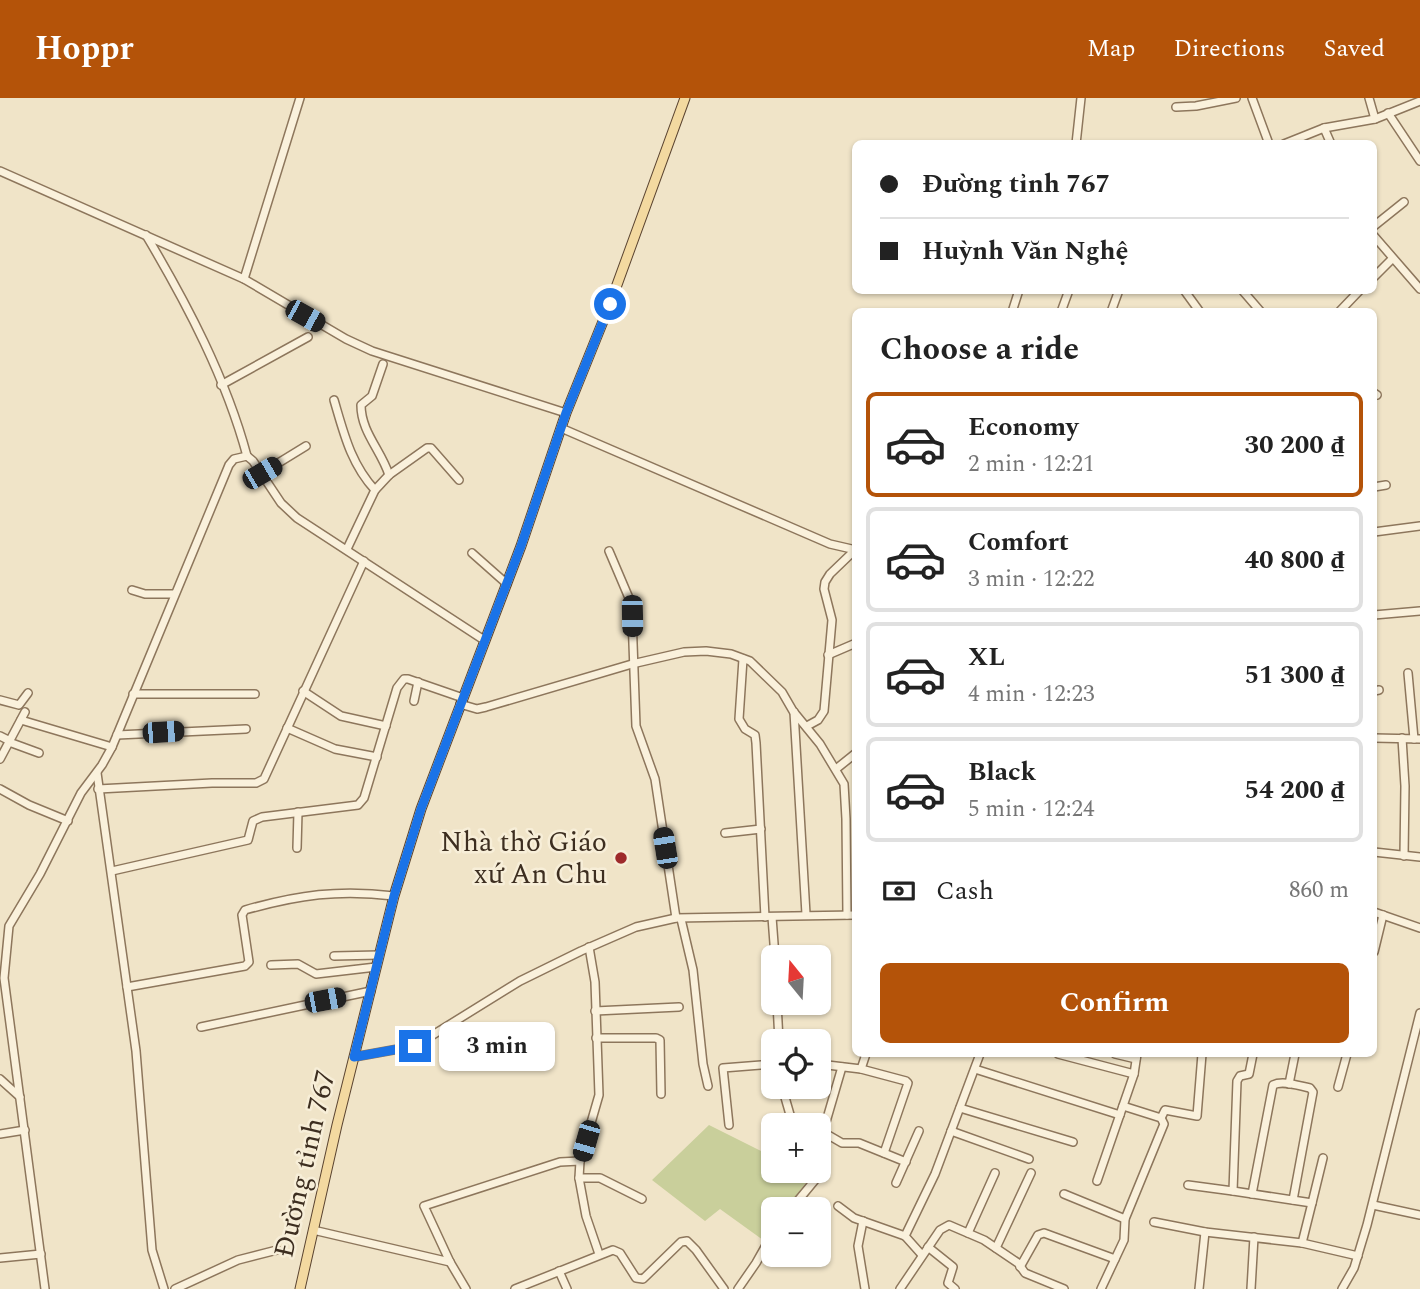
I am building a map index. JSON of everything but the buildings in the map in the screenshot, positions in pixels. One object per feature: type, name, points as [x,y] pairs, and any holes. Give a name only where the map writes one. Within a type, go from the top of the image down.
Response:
[{"type":"main road","name":"Đường tỉnh 767","points":[[300,1289],[379,955],[421,809],[685,98]]},
{"type":"street","points":[[244,279],[300,98]]},
{"type":"street","points":[[1076,140],[1081,98]]},
{"type":"street","points":[[1176,107],[1236,98]]},
{"type":"street","points":[[1252,98],[1268,140]]},
{"type":"street","points":[[1369,98],[1376,119]]},
{"type":"street","points":[[1294,140],[1324,128],[1376,119],[1420,101]]},
{"type":"street","points":[[1388,113],[1420,161]]},
{"type":"street","points":[[1324,128],[1329,140]]},
{"type":"street","points":[[0,171],[244,279],[346,339],[372,351],[566,413]]},
{"type":"street","points":[[1377,224],[1404,202]]},
{"type":"street","points":[[145,234],[178,289],[202,338],[247,456],[262,473],[281,503],[297,518],[484,640]]},
{"type":"street","points":[[1377,240],[1420,289]]},
{"type":"street","points":[[1377,274],[1392,259]]},
{"type":"street","points":[[1245,294],[1258,308]]},
{"type":"street","points":[[1343,308],[1356,294]]},
{"type":"street","points":[[221,385],[308,337]]},
{"type":"street","points":[[383,364],[372,396],[361,405],[361,411],[367,434],[384,460],[389,475]]},
{"type":"street","points":[[334,400],[349,451],[361,473],[375,490]]},
{"type":"street","points":[[561,428],[830,544],[852,549]]},
{"type":"street","points":[[262,473],[306,446]]},
{"type":"street","points":[[347,550],[375,490],[389,475],[430,448],[459,480]]},
{"type":"street","points":[[45,1289],[4,978],[9,926],[82,793],[112,747],[229,465],[234,458],[247,456]]},
{"type":"street","points":[[1377,486],[1386,485]]},
{"type":"street","points":[[1377,532],[1420,526]]},
{"type":"street","points":[[609,551],[629,597],[636,726],[655,779],[679,919],[693,970],[703,1064],[708,1086]]},
{"type":"street","points":[[472,553],[506,584]]},
{"type":"street","points":[[807,726],[818,719],[824,710],[832,620],[824,589],[825,582],[852,553]]},
{"type":"street","points":[[99,789],[256,783],[264,779],[364,561]]},
{"type":"street","points":[[132,590],[145,594],[174,594]]},
{"type":"street","points":[[1377,615],[1420,611]]},
{"type":"street","points":[[828,654],[852,645]]},
{"type":"street","points":[[112,871],[248,840],[253,821],[257,819],[361,803],[397,688],[401,681],[408,679],[477,709],[632,664],[684,652],[705,651],[731,654],[743,659],[761,670],[774,683],[836,769],[845,789],[852,915],[679,919],[636,927],[520,981],[415,1046],[354,1057]]},
{"type":"street","points":[[743,659],[739,719],[745,729],[755,735],[761,829],[773,945]]},
{"type":"street","points":[[1377,738],[1417,739],[1408,673]]},
{"type":"street","points":[[414,701],[418,682]]},
{"type":"street","points":[[303,691],[341,716],[386,726]]},
{"type":"street","points":[[0,700],[19,705],[28,693]]},
{"type":"street","points":[[133,694],[255,694]]},
{"type":"street","points":[[793,711],[806,914]]},
{"type":"street","points":[[0,759],[23,716],[112,747]]},
{"type":"street","points":[[287,728],[335,749],[377,757]]},
{"type":"street","points":[[117,734],[246,729]]},
{"type":"street","points":[[0,736],[39,752]]},
{"type":"street","points":[[1402,738],[1405,786],[1404,856]]},
{"type":"street","points":[[836,769],[852,756]]},
{"type":"street","points":[[97,772],[139,1086],[152,1250],[161,1289]]},
{"type":"street","points":[[0,789],[29,805],[68,821]]},
{"type":"street","points":[[297,848],[298,812]]},
{"type":"street","points":[[724,833],[761,829]]},
{"type":"street","points":[[847,849],[852,849]]},
{"type":"street","points":[[1377,852],[1420,857]]},
{"type":"street","points":[[127,987],[245,966],[249,962],[242,915],[245,910],[303,895],[330,892],[359,891],[394,896]]},
{"type":"street","points":[[1377,913],[1420,928]]},
{"type":"street","points":[[1377,939],[1383,915]]},
{"type":"street","points":[[589,947],[595,982],[599,1095],[580,1161],[579,1178],[586,1216],[599,1254]]},
{"type":"street","points":[[334,956],[379,955]]},
{"type":"street","points":[[271,965],[298,964],[316,974],[376,967]]},
{"type":"street","points":[[201,1027],[371,991]]},
{"type":"street","points":[[595,1011],[679,1007]]},
{"type":"street","points":[[1342,1289],[1358,1256],[1373,1205],[1420,1013]]},
{"type":"street","points":[[596,1038],[660,1040],[661,1094]]},
{"type":"street","points":[[861,1069],[865,1057]]},
{"type":"street","points":[[905,1236],[935,1174],[979,1057]]},
{"type":"street","points":[[1069,1057],[1134,1074]]},
{"type":"street","points":[[1097,1181],[1134,1074],[1137,1057]]},
{"type":"street","points":[[1161,1118],[1165,1110],[1197,1116],[1202,1057]]},
{"type":"street","points":[[1233,1191],[1237,1081],[1240,1076],[1250,1074],[1253,1057]]},
{"type":"street","points":[[1289,1084],[1294,1057]]},
{"type":"street","points":[[1338,1087],[1346,1057]]},
{"type":"street","points":[[729,1125],[723,1069],[761,1065]]},
{"type":"street","points":[[831,1066],[861,1069],[908,1083],[884,1153]]},
{"type":"street","points":[[829,1113],[842,1067]]},
{"type":"street","points":[[975,1069],[1120,1115]]},
{"type":"street","points":[[0,1079],[21,1097]]},
{"type":"street","points":[[1252,1194],[1273,1085],[1289,1084],[1310,1088],[1313,1092],[1293,1200]]},
{"type":"street","points":[[1101,1289],[1124,1240],[1125,1219],[1164,1124],[1161,1118],[1123,1106]]},
{"type":"street","points":[[960,1108],[1073,1142]]},
{"type":"street","points":[[0,1134],[25,1130]]},
{"type":"street","points":[[896,1183],[919,1131]]},
{"type":"street","points":[[951,1131],[1029,1159]]},
{"type":"street","points":[[831,1137],[842,1143],[859,1143],[906,1162]]},
{"type":"street","points":[[1302,1243],[1323,1158]]},
{"type":"street","points":[[466,1289],[423,1208],[425,1205],[560,1162],[580,1161]]},
{"type":"street","points":[[968,1233],[995,1173]]},
{"type":"street","points":[[996,1248],[1031,1173]]},
{"type":"street","points":[[579,1178],[600,1178],[642,1199]]},
{"type":"street","points":[[801,1197],[813,1183]]},
{"type":"street","points":[[1188,1185],[1312,1203]]},
{"type":"street","points":[[1064,1194],[1125,1219]]},
{"type":"street","points":[[1373,1205],[1420,1215]]},
{"type":"street","points":[[838,1206],[854,1218],[905,1236],[922,1255]]},
{"type":"street","points":[[863,1221],[858,1247],[865,1289]]},
{"type":"street","points":[[1154,1222],[1205,1232],[1302,1243],[1358,1256]]},
{"type":"street","points":[[900,1289],[945,1226],[953,1226],[968,1233],[1015,1260],[1025,1273],[1064,1289]]},
{"type":"street","points":[[313,1230],[450,1262]]},
{"type":"street","points":[[1199,1289],[1205,1232]]},
{"type":"street","points":[[1020,1267],[1038,1235],[1044,1233],[1115,1259]]},
{"type":"street","points":[[1251,1289],[1254,1237]]},
{"type":"street","points":[[515,1289],[599,1254],[616,1251],[636,1278],[640,1279],[660,1264],[681,1242],[687,1241],[724,1289]]},
{"type":"street","points":[[928,1247],[953,1267],[948,1283],[955,1289]]},
{"type":"street","points":[[175,1289],[238,1260],[277,1250]]},
{"type":"street","points":[[0,1258],[41,1254]]},
{"type":"street","points":[[738,1289],[761,1254]]},
{"type":"street","points":[[559,1271],[567,1289]]},
{"type":"green space","points":[[709,1125],[761,1151],[761,1183],[806,1183],[795,1197],[761,1197],[761,1239],[720,1209],[705,1221],[652,1180]]},
{"type":"place","name":"Nhà thờ Giáo xứ An Chu","points":[[621,858]]},
{"type":"route","points":[[415,1046],[354,1057],[394,896],[421,809],[521,546],[566,413],[610,304]]}]
